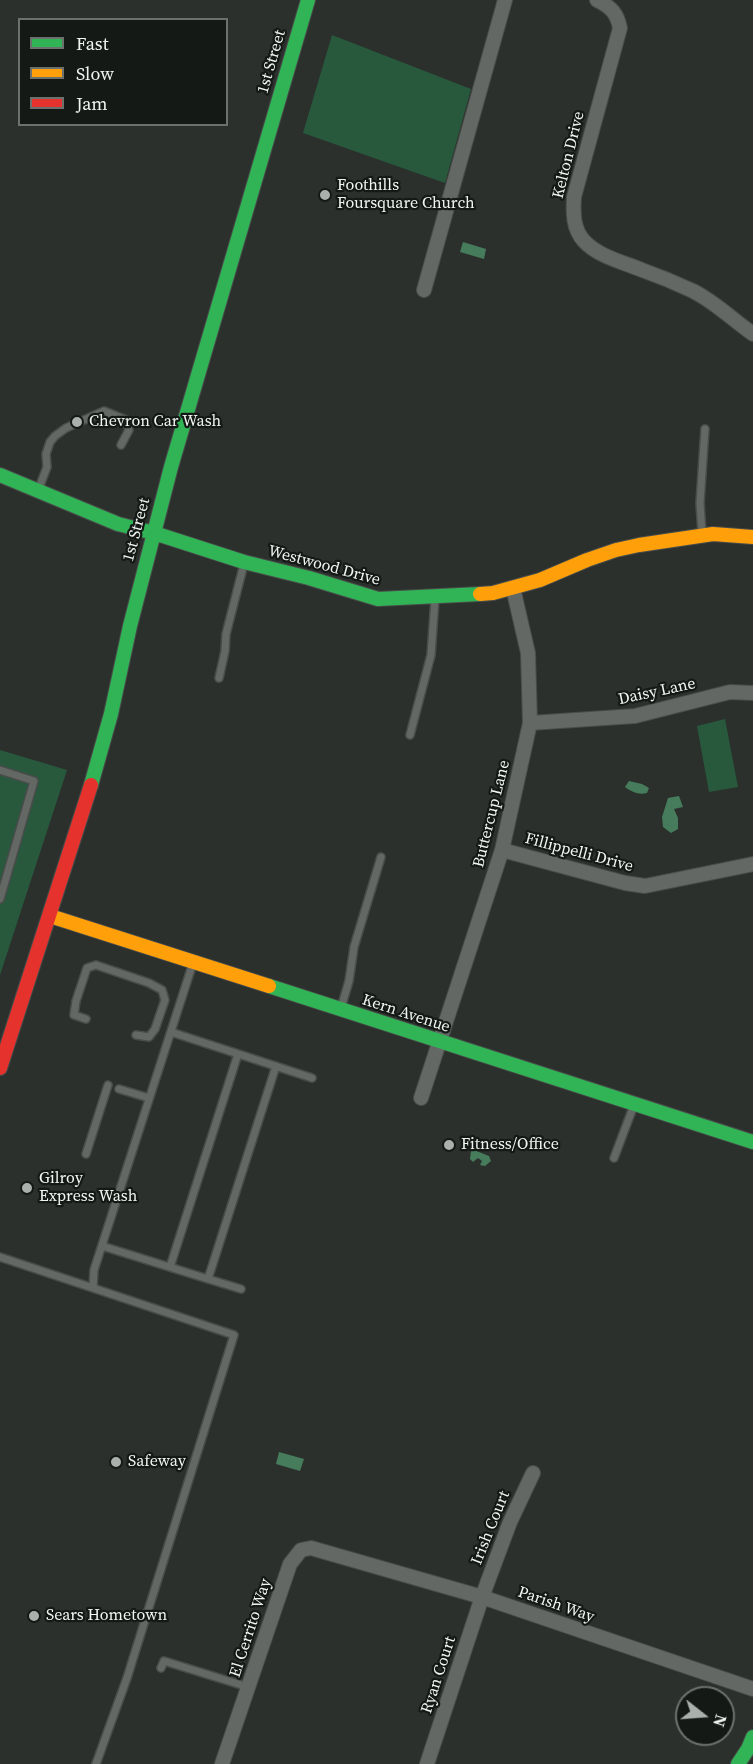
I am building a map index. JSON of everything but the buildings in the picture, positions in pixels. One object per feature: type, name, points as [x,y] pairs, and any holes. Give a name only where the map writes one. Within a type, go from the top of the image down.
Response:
[{"type":"street","name":"1st Street","points":[[0,1068],[2,1053],[50,916],[98,763],[153,533],[308,0]]},
{"type":"street","points":[[424,290],[505,0]]},
{"type":"street","name":"Kelton Drive","points":[[597,0],[614,12],[620,28],[578,177],[573,214],[577,230],[585,241],[608,257],[695,292],[753,334]]},
{"type":"street","name":"Westwood Drive","points":[[0,476],[118,524],[378,599],[493,593],[540,580],[616,550],[703,535],[735,534],[753,537]]},
{"type":"street","name":"Buttercup Lane","points":[[421,1098],[502,850],[530,723],[528,653],[513,588]]},
{"type":"street","name":"Daisy Lane","points":[[530,723],[635,717],[730,692],[753,693]]},
{"type":"street","name":"Fillippelli Drive","points":[[502,850],[625,884],[645,886],[753,864]]},
{"type":"street","name":"Kern Avenue","points":[[50,916],[753,1142]]},
{"type":"street","name":"Irish Court","points":[[482,1597],[510,1522],[533,1473]]},
{"type":"street","name":"El Cerrito Way","points":[[222,1764],[290,1564],[301,1550],[311,1548],[347,1558]]},
{"type":"street","name":"Parish Way","points":[[347,1558],[482,1597],[753,1689]]},
{"type":"street","name":"Ryan Court","points":[[427,1764],[482,1597]]},
{"type":"street","points":[[738,1764],[753,1737]]},
{"type":"lane","points":[[37,492],[47,467],[46,454],[50,442],[66,428],[104,411],[126,420],[129,429],[121,445]]},
{"type":"lane","points":[[703,535],[700,503],[705,429]]},
{"type":"lane","points":[[219,678],[226,634],[244,562]]},
{"type":"lane","points":[[410,735],[431,655],[435,596]]},
{"type":"lane","points":[[0,770],[34,781],[0,899]]},
{"type":"lane","points":[[340,1010],[350,981],[354,946],[381,857]]},
{"type":"lane","points":[[93,1288],[94,1270],[193,963]]},
{"type":"lane","points":[[86,1019],[74,1015],[76,1001],[87,968],[96,965],[149,983],[162,990],[165,1000],[155,1029],[148,1037],[136,1035]]},
{"type":"lane","points":[[171,1032],[312,1078]]},
{"type":"lane","points":[[170,1267],[238,1054]]},
{"type":"lane","points":[[208,1279],[276,1066]]},
{"type":"lane","points":[[87,1154],[108,1085]]},
{"type":"lane","points":[[119,1089],[149,1098]]},
{"type":"lane","points":[[614,1158],[634,1105]]},
{"type":"lane","points":[[102,1246],[241,1289]]},
{"type":"lane","points":[[0,1257],[234,1335],[127,1678],[96,1764]]},
{"type":"lane","points":[[161,1668],[164,1660],[248,1688]]},
{"type":"shaded area","points":[[332,35],[471,89],[445,183],[303,133]]},
{"type":"shaded area","points":[[463,242],[486,249],[484,259],[460,252]]},
{"type":"shaded area","points":[[725,719],[738,787],[709,792],[697,726]]},
{"type":"shaded area","points":[[0,750],[67,770],[0,975]]},
{"type":"shaded area","points":[[629,781],[649,788],[647,793],[633,792],[628,789],[625,787]]},
{"type":"shaded area","points":[[679,796],[683,807],[674,809],[678,818],[678,829],[671,833],[663,827],[662,817],[668,798]]},
{"type":"shaded area","points":[[471,1151],[489,1156],[491,1161],[485,1166],[480,1165],[482,1161],[478,1158],[473,1162],[470,1159]]},
{"type":"shaded area","points":[[279,1452],[304,1459],[300,1471],[276,1464]]},
{"type":"traffic: fast","points":[[91,785],[111,714],[130,626],[171,467],[308,0]]},
{"type":"traffic: fast","points":[[0,475],[118,524],[378,599],[480,594]]},
{"type":"traffic: fast","points":[[269,986],[753,1142]]},
{"type":"traffic: fast","points":[[738,1764],[753,1737]]},
{"type":"traffic: slow","points":[[480,594],[493,593],[540,580],[587,560],[639,545],[713,534],[753,537]]},
{"type":"traffic: slow","points":[[50,916],[269,986]]},
{"type":"traffic: jam","points":[[0,1068],[91,785]]},
{"type":"place","name":"Foothills Foursquare Church","points":[[325,195]]},
{"type":"place","name":"Chevron Car Wash","points":[[77,422]]},
{"type":"place","name":"Fitness/Office","points":[[449,1145]]},
{"type":"place","name":"Gilroy Express Wash","points":[[27,1188]]},
{"type":"place","name":"Safeway","points":[[116,1462]]},
{"type":"place","name":"Sears Hometown","points":[[34,1616]]}]
